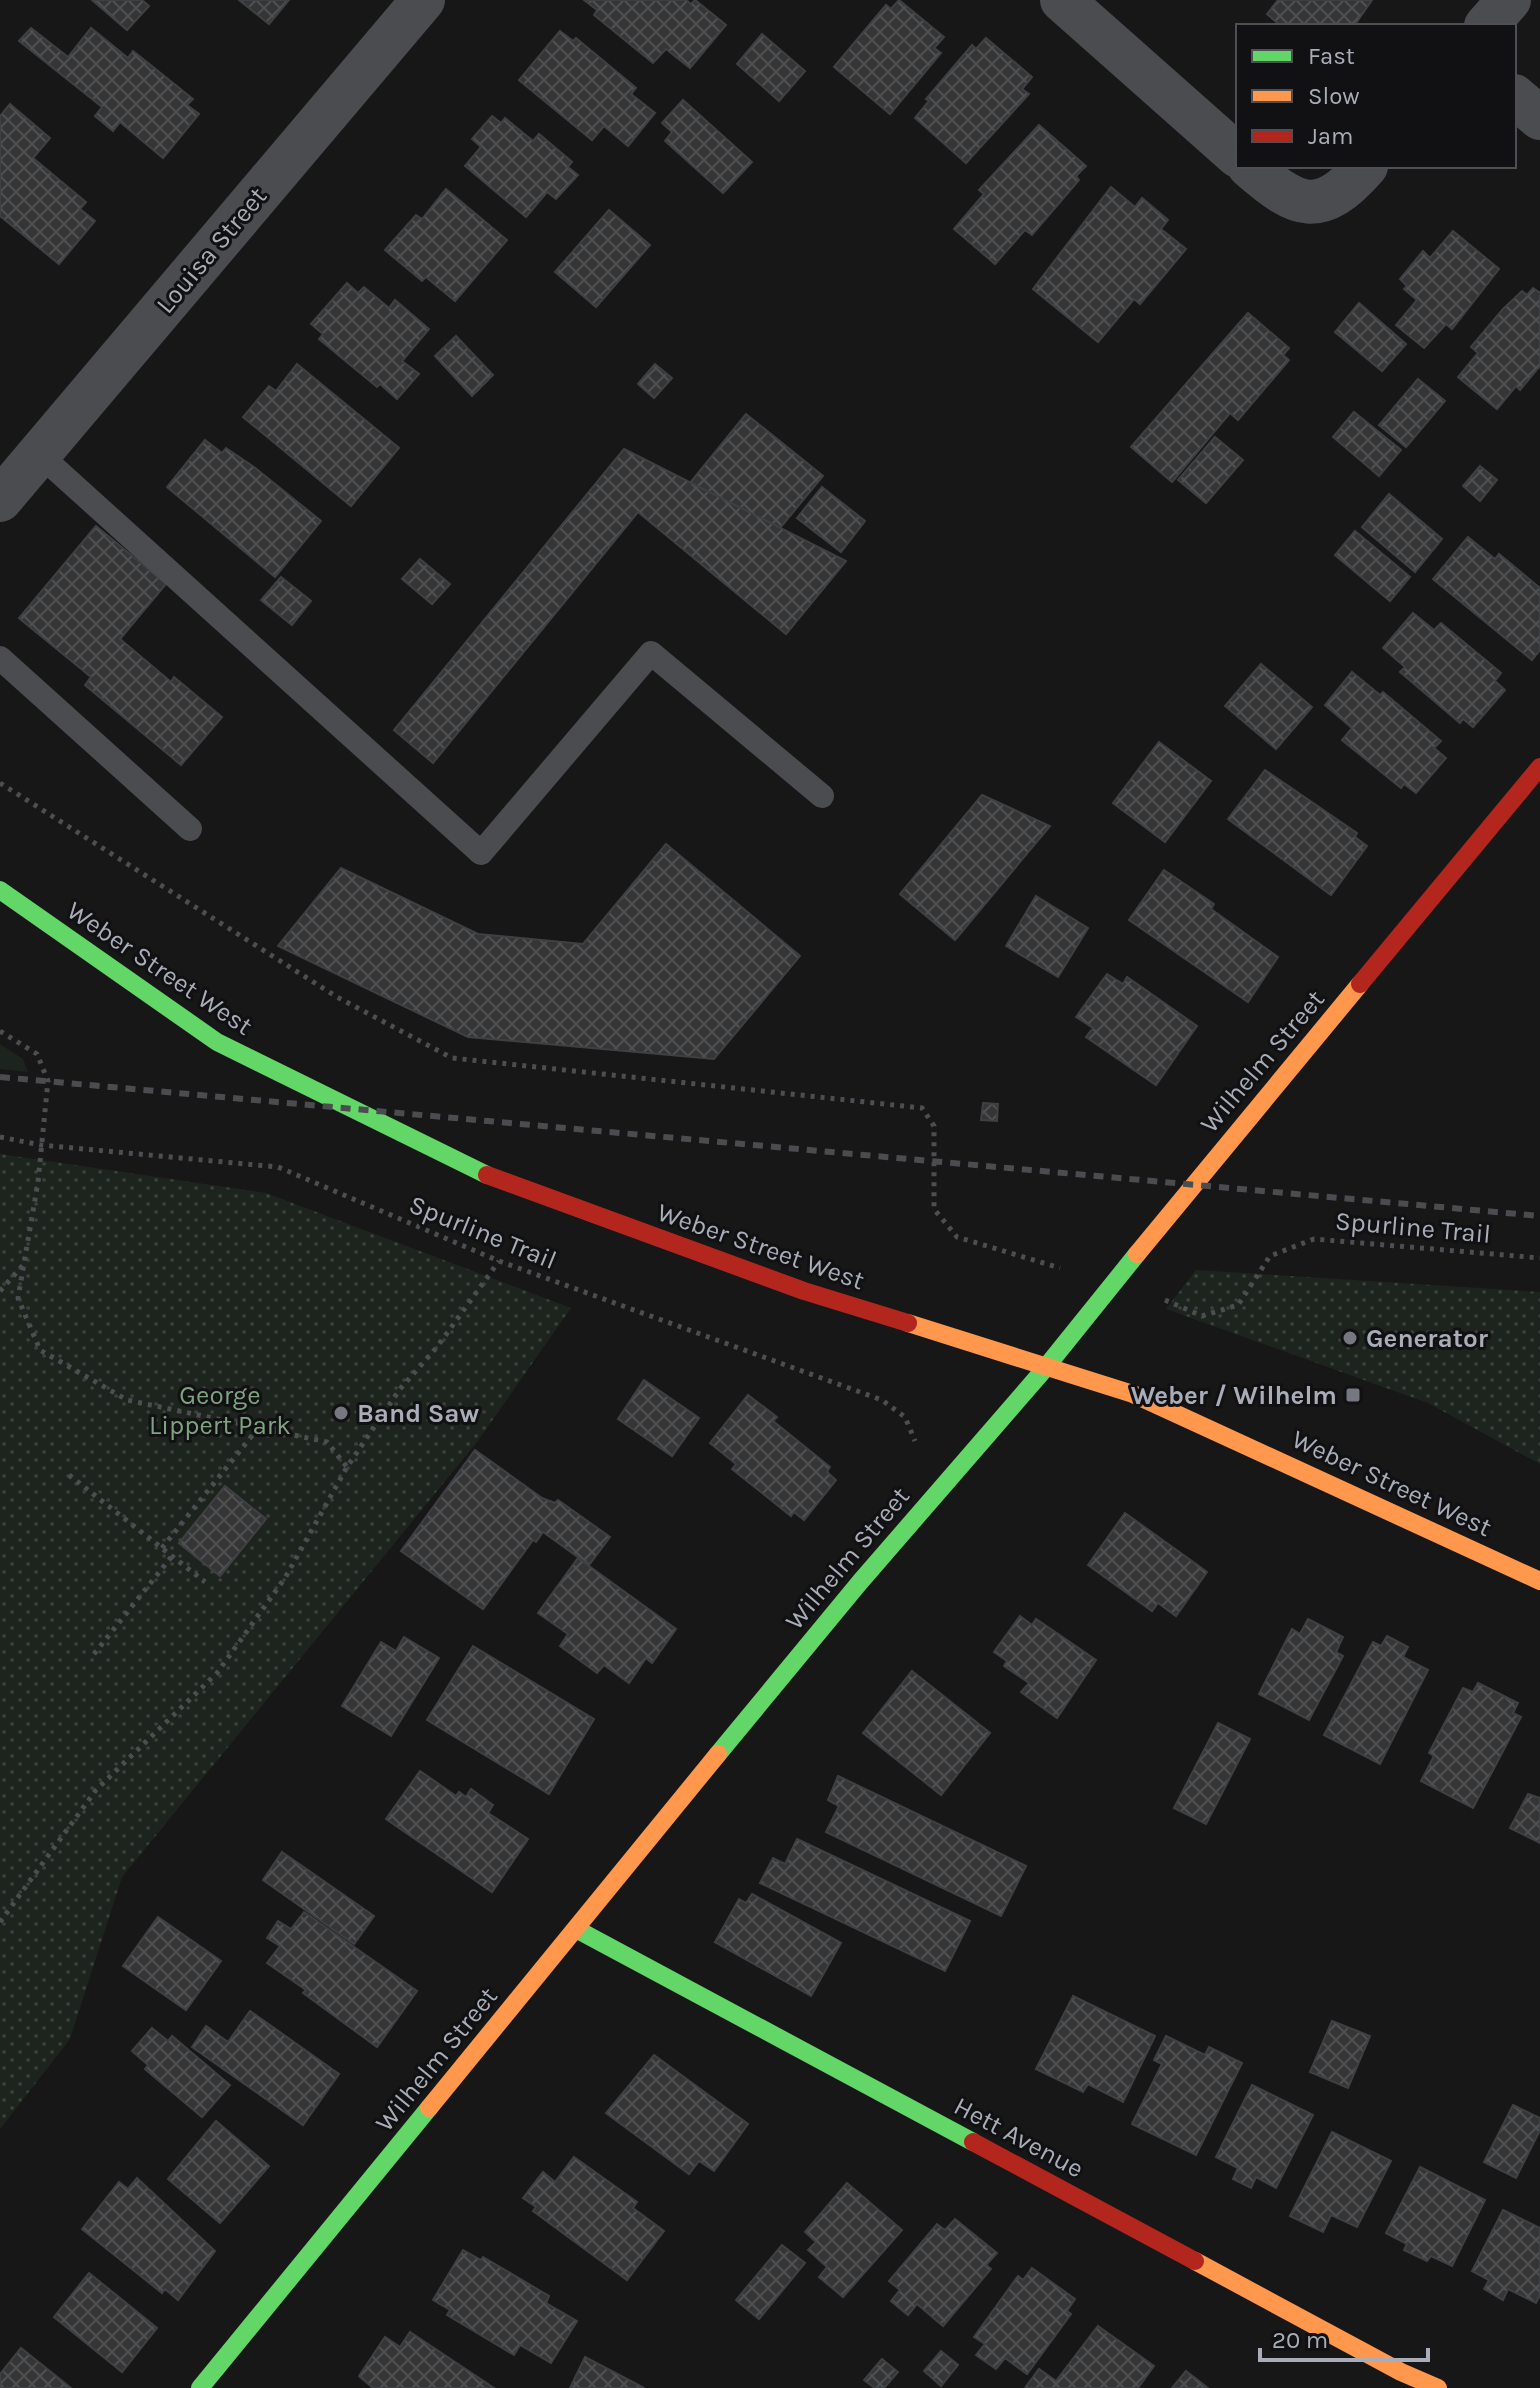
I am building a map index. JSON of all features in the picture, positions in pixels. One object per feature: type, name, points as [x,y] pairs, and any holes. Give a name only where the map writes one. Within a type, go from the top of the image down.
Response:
[{"type":"street","name":"Louisa Street","points":[[0,500],[423,0]]},
{"type":"street","points":[[1062,0],[1236,154]]},
{"type":"street","points":[[1488,24],[1509,0]]},
{"type":"street","points":[[1516,98],[1540,118]]},
{"type":"street","points":[[1251,168],[1282,196],[1313,204],[1346,190],[1364,168]]},
{"type":"street","name":"Wilhelm Street","points":[[200,2388],[826,1622],[969,1455],[1049,1368],[1111,1285],[1540,767]]},
{"type":"street","name":"Weber Street West","points":[[0,890],[217,1042],[493,1178],[804,1291],[1133,1394],[1540,1581]]},
{"type":"street","name":"Hett Avenue","points":[[576,1929],[1401,2372],[1438,2388]]},
{"type":"lane","points":[[39,454],[481,853],[651,653],[822,796]]},
{"type":"lane","points":[[0,658],[190,829]]},
{"type":"path","points":[[0,783],[337,997],[452,1058],[922,1108],[934,1126],[934,1209],[957,1237],[1073,1272]]},
{"type":"path","points":[[0,1031],[37,1054],[48,1081],[18,1298],[40,1350],[127,1400],[327,1442],[347,1467]]},
{"type":"path","name":"Spurline Trail","points":[[0,1137],[41,1145],[278,1167],[499,1261],[882,1400],[905,1417],[914,1441],[921,1444]]},
{"type":"path","name":"Spurline Trail","points":[[1170,1302],[1202,1316],[1238,1305],[1270,1256],[1314,1239],[1540,1258]]},
{"type":"path","points":[[0,1922],[96,1790],[217,1673],[285,1578],[347,1467],[400,1389],[437,1347],[499,1261]]},
{"type":"path","points":[[0,1291],[24,1265]]},
{"type":"path","points":[[162,1548],[259,1427]]},
{"type":"path","points":[[69,1475],[205,1582]]},
{"type":"path","points":[[94,1654],[172,1556]]},
{"type":"green space","points":[[0,1044],[23,1059],[28,1072],[0,1069]]},
{"type":"green space","name":"George Lippert Park","points":[[0,1154],[266,1193],[571,1308],[477,1442],[122,1877],[70,2039],[0,2129]]},
{"type":"green space","points":[[1196,1270],[1540,1292],[1540,1464],[1428,1403],[1166,1309]]},
{"type":"building","points":[[92,0],[142,0],[149,6],[127,30]]},
{"type":"building","points":[[239,0],[289,0],[269,24]]},
{"type":"building","points":[[584,0],[686,0],[691,4],[695,0],[726,25],[690,68],[666,49],[653,63],[594,15],[597,10]]},
{"type":"building","points":[[899,0],[944,37],[934,48],[941,53],[890,114],[834,67],[886,5],[891,9]]},
{"type":"building","points":[[1278,0],[1372,0],[1355,24],[1279,24],[1267,14]]},
{"type":"building","points":[[31,28],[68,57],[91,28],[128,58],[133,51],[193,99],[187,105],[199,114],[163,158],[120,122],[113,131],[95,116],[102,107],[19,41]]},
{"type":"building","points":[[560,31],[573,41],[576,38],[636,88],[631,94],[655,113],[628,146],[604,126],[592,140],[519,80]]},
{"type":"building","points":[[762,34],[805,71],[779,101],[737,64]]},
{"type":"building","points":[[986,38],[1032,77],[1022,89],[1029,94],[966,163],[915,118],[929,101],[926,99],[972,45],[976,49]]},
{"type":"building","points":[[683,100],[752,162],[723,193],[665,141],[672,132],[662,123]]},
{"type":"building","points":[[10,104],[50,138],[33,158],[86,202],[80,209],[95,221],[59,264],[0,216],[0,116]]},
{"type":"building","points":[[492,116],[501,123],[505,118],[533,141],[539,134],[572,162],[568,167],[578,175],[556,199],[547,192],[526,217],[465,166],[481,147],[472,139]]},
{"type":"building","points":[[1039,125],[1086,166],[1076,176],[1079,180],[1032,235],[1025,230],[995,264],[954,229],[984,194],[979,190]]},
{"type":"building","points":[[1111,187],[1135,207],[1142,198],[1168,220],[1161,229],[1186,249],[1140,304],[1134,299],[1098,342],[1033,289]]},
{"type":"building","points":[[446,189],[507,240],[455,301],[426,277],[422,281],[385,250],[416,215],[422,219]]},
{"type":"building","points":[[609,210],[650,245],[596,307],[555,272]]},
{"type":"building","points":[[1453,231],[1499,269],[1452,329],[1446,324],[1424,348],[1396,325],[1417,300],[1404,289],[1407,286],[1400,279],[1423,251],[1430,258]]},
{"type":"building","points":[[347,283],[358,293],[364,287],[389,308],[395,300],[429,329],[402,361],[419,374],[397,399],[380,384],[377,387],[319,339],[323,334],[311,324]]},
{"type":"building","points":[[1533,288],[1540,293],[1540,366],[1520,390],[1516,386],[1497,409],[1458,377],[1478,353],[1471,347],[1503,309],[1522,291],[1527,295]]},
{"type":"building","points":[[1359,303],[1406,344],[1382,371],[1335,332]]},
{"type":"building","points":[[1248,313],[1289,348],[1283,355],[1289,360],[1238,420],[1230,413],[1172,482],[1131,447]]},
{"type":"building","points":[[456,336],[493,375],[472,396],[435,356]]},
{"type":"building","points":[[297,364],[399,448],[351,506],[243,417],[269,386],[276,391]]},
{"type":"building","points":[[655,364],[672,378],[654,398],[638,384]]},
{"type":"building","points":[[1418,379],[1445,401],[1406,447],[1379,425]]},
{"type":"building","points":[[1354,412],[1401,450],[1379,476],[1333,437]]},
{"type":"building","points":[[746,414],[823,476],[780,528],[690,483]]},
{"type":"building","points":[[1215,437],[1243,460],[1206,503],[1178,480]]},
{"type":"building","points":[[205,440],[222,453],[226,448],[254,467],[321,521],[275,577],[167,487]]},
{"type":"building","points":[[624,449],[846,561],[786,634],[638,512],[433,763],[394,730]]},
{"type":"building","points":[[1480,466],[1497,480],[1480,501],[1463,486]]},
{"type":"building","points":[[822,487],[865,521],[841,552],[797,518]]},
{"type":"building","points":[[1389,494],[1442,539],[1415,572],[1362,527]]},
{"type":"building","points":[[96,526],[166,584],[120,639],[171,682],[174,677],[222,717],[181,765],[85,685],[91,677],[19,618]]},
{"type":"building","points":[[1355,531],[1410,577],[1390,601],[1335,555]]},
{"type":"building","points":[[1468,537],[1495,559],[1499,554],[1540,588],[1540,650],[1532,660],[1433,579]]},
{"type":"building","points":[[420,559],[450,584],[432,604],[402,579]]},
{"type":"building","points":[[281,577],[311,601],[292,625],[261,600]]},
{"type":"building","points":[[1413,613],[1434,630],[1441,623],[1501,673],[1495,681],[1505,690],[1473,727],[1463,719],[1460,723],[1400,672],[1405,667],[1383,648]]},
{"type":"building","points":[[1261,664],[1312,707],[1276,749],[1225,706]]},
{"type":"building","points":[[1352,672],[1380,695],[1383,692],[1441,741],[1434,748],[1446,758],[1416,793],[1404,784],[1401,788],[1342,740],[1352,728],[1325,705]]},
{"type":"building","points":[[1159,742],[1211,781],[1165,842],[1113,803]]},
{"type":"building","points":[[1265,770],[1357,833],[1355,837],[1367,846],[1331,895],[1228,819]]},
{"type":"building","points":[[982,795],[1050,826],[955,940],[900,894]]},
{"type":"building","points":[[666,844],[800,956],[714,1059],[468,1037],[278,946],[341,868],[478,934],[583,944]]},
{"type":"building","points":[[1164,870],[1214,904],[1211,909],[1278,957],[1248,1002],[1129,920]]},
{"type":"building","points":[[1036,896],[1088,928],[1058,977],[1006,946]]},
{"type":"building","points":[[1107,974],[1123,984],[1127,977],[1197,1026],[1156,1085],[1086,1037],[1093,1028],[1076,1017]]},
{"type":"building","points":[[983,1103],[998,1104],[997,1121],[981,1120]]},
{"type":"building","points":[[644,1380],[699,1418],[672,1456],[618,1419]]},
{"type":"building","points":[[748,1395],[777,1417],[773,1421],[830,1467],[827,1472],[836,1480],[804,1520],[794,1512],[791,1516],[732,1469],[736,1464],[710,1443]]},
{"type":"building","points":[[475,1450],[542,1498],[555,1503],[558,1500],[610,1537],[589,1565],[543,1532],[536,1542],[533,1540],[483,1609],[401,1551]]},
{"type":"building","points":[[225,1486],[266,1519],[220,1576],[179,1543]]},
{"type":"building","points":[[1125,1513],[1207,1572],[1176,1616],[1158,1603],[1152,1611],[1088,1565]]},
{"type":"building","points":[[578,1558],[676,1629],[652,1663],[646,1658],[629,1683],[604,1665],[597,1673],[560,1646],[568,1634],[538,1613]]},
{"type":"building","points":[[1020,1616],[1032,1625],[1036,1619],[1096,1660],[1057,1718],[1021,1692],[1029,1683],[1004,1666],[1007,1661],[994,1652]]},
{"type":"building","points":[[1308,1619],[1343,1637],[1336,1652],[1343,1656],[1309,1720],[1259,1694],[1292,1629],[1300,1634]]},
{"type":"building","points":[[1387,1636],[1408,1647],[1403,1657],[1428,1670],[1380,1764],[1324,1735],[1373,1642],[1381,1646]]},
{"type":"building","points":[[404,1637],[439,1658],[391,1736],[342,1706],[381,1642],[396,1651]]},
{"type":"building","points":[[473,1646],[594,1719],[549,1794],[427,1720]]},
{"type":"building","points":[[912,1671],[990,1733],[941,1795],[863,1733]]},
{"type":"building","points":[[1478,1683],[1518,1703],[1513,1713],[1521,1717],[1473,1808],[1421,1781],[1434,1756],[1429,1753],[1463,1688],[1473,1692]]},
{"type":"building","points":[[1218,1723],[1250,1739],[1206,1824],[1174,1808]]},
{"type":"building","points":[[420,1771],[456,1796],[459,1792],[466,1797],[471,1789],[493,1805],[488,1813],[528,1839],[492,1892],[386,1819]]},
{"type":"building","points":[[838,1776],[1026,1866],[1001,1916],[826,1832],[839,1806],[828,1800]]},
{"type":"building","points":[[1528,1794],[1540,1798],[1540,1843],[1510,1828]]},
{"type":"building","points":[[797,1839],[970,1921],[945,1971],[760,1883],[773,1858],[785,1864]]},
{"type":"building","points":[[282,1852],[374,1916],[354,1944],[263,1880]]},
{"type":"building","points":[[752,1894],[841,1943],[811,1996],[715,1942],[739,1899],[746,1903]]},
{"type":"building","points":[[304,1912],[417,1991],[377,2047],[267,1963],[280,1946],[267,1938],[278,1921],[291,1929]]},
{"type":"building","points":[[158,1917],[221,1961],[186,2010],[123,1966]]},
{"type":"building","points":[[1073,1996],[1155,2036],[1123,2102],[1088,2084],[1083,2092],[1036,2069]]},
{"type":"building","points":[[250,2011],[339,2074],[303,2125],[192,2047],[206,2026],[228,2042]]},
{"type":"building","points":[[1332,2021],[1370,2036],[1348,2088],[1310,2072]]},
{"type":"building","points":[[152,2028],[168,2041],[172,2036],[230,2085],[202,2117],[145,2069],[148,2065],[132,2051]]},
{"type":"building","points":[[1166,2036],[1205,2055],[1209,2047],[1242,2063],[1196,2155],[1132,2124],[1162,2064],[1154,2060]]},
{"type":"building","points":[[654,2055],[748,2124],[714,2171],[699,2161],[689,2174],[606,2113]]},
{"type":"building","points":[[1252,2085],[1313,2115],[1276,2188],[1256,2177],[1251,2188],[1233,2179],[1238,2168],[1216,2157]]},
{"type":"building","points":[[1513,2105],[1540,2118],[1540,2130],[1516,2178],[1484,2162]]},
{"type":"building","points":[[216,2121],[269,2166],[220,2223],[168,2179]]},
{"type":"building","points":[[1332,2132],[1391,2161],[1357,2227],[1331,2215],[1323,2232],[1290,2216]]},
{"type":"building","points":[[574,2157],[637,2202],[633,2208],[664,2231],[627,2280],[533,2211],[536,2207],[523,2198],[543,2172],[555,2182]]},
{"type":"building","points":[[1420,2167],[1485,2200],[1452,2266],[1431,2256],[1427,2261],[1404,2250],[1407,2244],[1386,2233]]},
{"type":"building","points":[[137,2178],[215,2251],[178,2300],[165,2289],[162,2293],[82,2229],[119,2182],[128,2189]]},
{"type":"building","points":[[847,2183],[902,2230],[843,2297],[819,2277],[827,2267],[808,2250],[816,2242],[805,2232]]},
{"type":"building","points":[[1503,2210],[1540,2228],[1540,2295],[1536,2303],[1508,2289],[1503,2300],[1484,2289],[1489,2280],[1472,2271]]},
{"type":"building","points":[[955,2219],[997,2253],[986,2265],[991,2269],[943,2326],[917,2304],[908,2315],[891,2301],[900,2290],[889,2281],[937,2224],[945,2230]]},
{"type":"building","points":[[782,2245],[805,2263],[759,2319],[736,2300]]},
{"type":"building","points":[[463,2250],[481,2260],[483,2257],[549,2296],[546,2303],[577,2321],[551,2363],[520,2345],[514,2355],[447,2315],[450,2310],[433,2300]]},
{"type":"building","points":[[1032,2268],[1075,2299],[1067,2311],[1071,2314],[1027,2374],[1005,2358],[996,2369],[976,2355],[985,2344],[974,2337],[1018,2276],[1023,2280]]},
{"type":"building","points":[[89,2273],[157,2328],[122,2372],[54,2317]]},
{"type":"building","points":[[1098,2326],[1154,2366],[1138,2388],[1025,2388],[1039,2369],[1056,2381]]},
{"type":"building","points":[[410,2332],[494,2388],[373,2388],[359,2376],[385,2337],[400,2347]]},
{"type":"building","points":[[21,2348],[71,2388],[0,2388],[0,2374]]},
{"type":"building","points":[[941,2351],[958,2365],[941,2386],[924,2371]]},
{"type":"building","points":[[585,2357],[644,2388],[570,2388]]},
{"type":"building","points":[[882,2359],[898,2372],[884,2388],[875,2388],[864,2380]]},
{"type":"building","points":[[1186,2371],[1208,2388],[1172,2388]]},
{"type":"railway","points":[[0,1077],[1540,1216]]},
{"type":"traffic: fast","points":[[0,890],[217,1042],[487,1175]]},
{"type":"traffic: fast","points":[[718,1754],[860,1582],[1042,1372],[1137,1254]]},
{"type":"traffic: fast","points":[[576,1929],[973,2142]]},
{"type":"traffic: fast","points":[[200,2388],[429,2108]]},
{"type":"traffic: slow","points":[[1137,1254],[1360,984]]},
{"type":"traffic: slow","points":[[908,1323],[1133,1394],[1540,1581]]},
{"type":"traffic: slow","points":[[429,2108],[718,1754]]},
{"type":"traffic: slow","points":[[1195,2261],[1401,2372],[1438,2388]]},
{"type":"traffic: jam","points":[[1360,984],[1540,767]]},
{"type":"traffic: jam","points":[[487,1175],[804,1291],[908,1323]]},
{"type":"traffic: jam","points":[[973,2142],[1195,2261]]},
{"type":"place","name":"Generator","points":[[1350,1338]]},
{"type":"place","name":"Weber / Wilhelm","points":[[1353,1395]]},
{"type":"place","name":"Band Saw","points":[[341,1413]]}]
